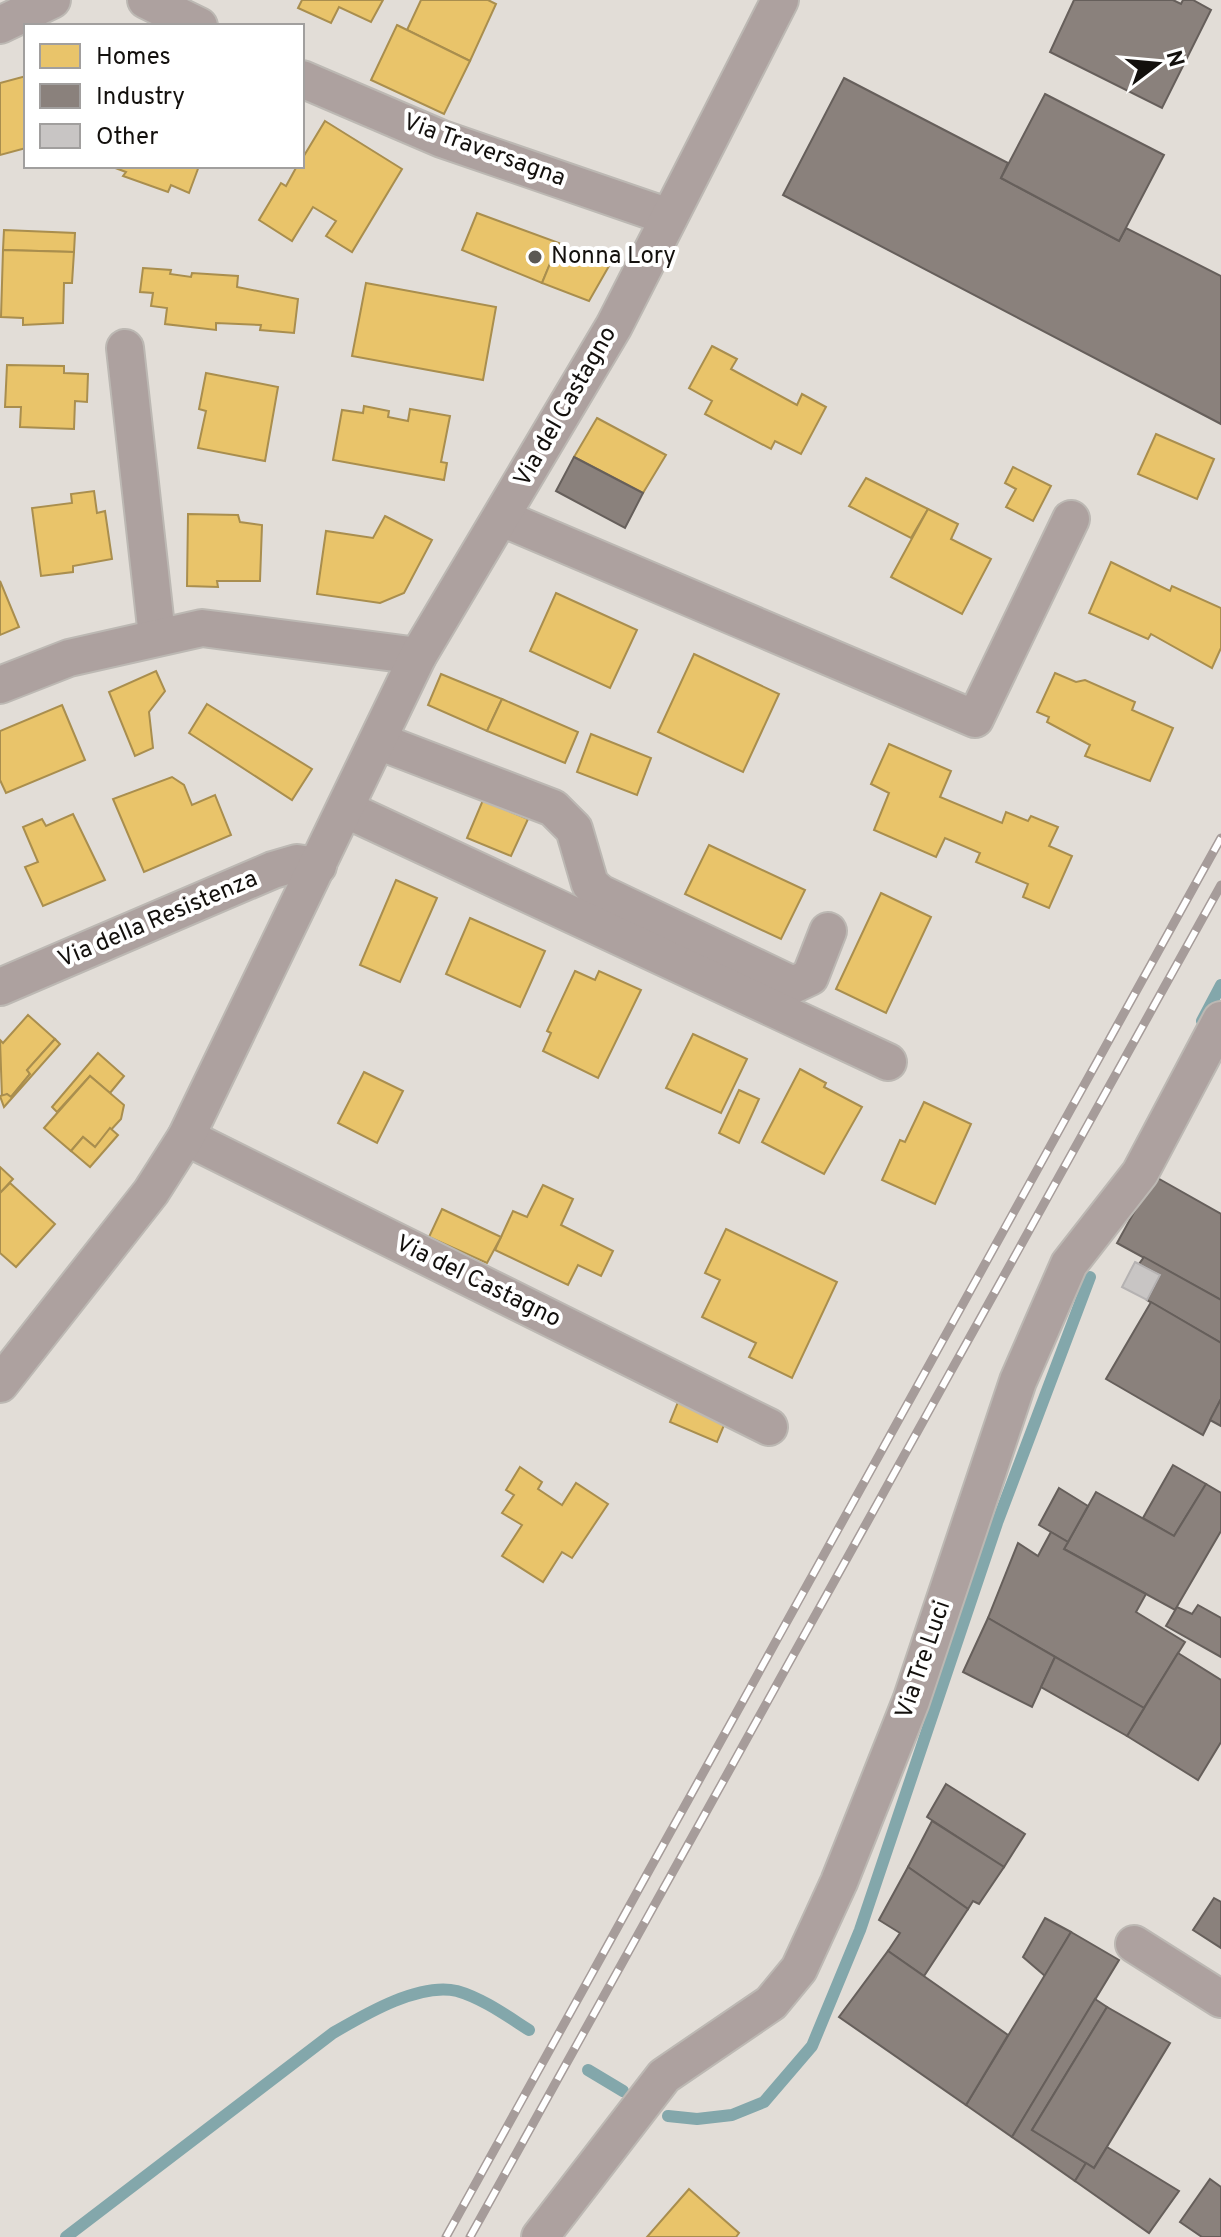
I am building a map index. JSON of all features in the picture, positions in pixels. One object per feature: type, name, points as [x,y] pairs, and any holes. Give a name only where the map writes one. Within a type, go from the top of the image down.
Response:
[{"type":"street","points":[[0,25],[52,0]]},
{"type":"street","points":[[146,0],[195,24]]},
{"type":"street","name":"Via del Castagno","points":[[0,1384],[151,1192],[186,1137],[418,656],[614,326],[780,0]]},
{"type":"street","name":"Via Traversagna","points":[[304,80],[442,139],[669,217]]},
{"type":"street","points":[[125,348],[157,636]]},
{"type":"street","points":[[502,518],[975,719],[1071,519]]},
{"type":"street","points":[[0,685],[69,658],[202,628],[418,656]]},
{"type":"street","points":[[378,741],[553,808],[574,829],[590,884],[600,893],[793,985],[810,977],[828,931]]},
{"type":"street","points":[[345,809],[888,1062]]},
{"type":"street","name":"Via della Resistenza","points":[[0,987],[273,870],[297,863],[318,866]]},
{"type":"street","name":"Via Tre Luci","points":[[540,2237],[664,2076],[771,2003],[799,1969],[839,1882],[911,1701],[1018,1381],[1069,1264],[1140,1173],[1221,1020]]},
{"type":"street","name":"Via del Castagno","points":[[186,1137],[769,1427]]},
{"type":"street","points":[[1134,1944],[1221,1999]]},
{"type":"building: Homes","points":[[302,0],[383,0],[371,22],[339,7],[331,23],[298,8]]},
{"type":"building: Homes","points":[[421,0],[488,0],[496,4],[470,61],[407,30]]},
{"type":"building: Homes","points":[[397,25],[470,61],[444,114],[371,80]]},
{"type":"building: Homes","points":[[24,77],[24,149],[0,155],[0,83]]},
{"type":"building: Homes","points":[[325,121],[402,169],[352,252],[326,236],[336,221],[313,207],[292,241],[259,220],[281,183],[286,186],[296,168],[304,168],[304,156]]},
{"type":"building: Homes","points":[[115,168],[198,168],[189,193],[171,185],[168,192],[123,176],[126,172]]},
{"type":"building: Homes","points":[[477,213],[559,243],[542,283],[462,250]]},
{"type":"building: Homes","points":[[4,230],[75,233],[74,252],[3,250]]},
{"type":"building: Homes","points":[[558,244],[609,266],[589,301],[542,283]]},
{"type":"building: Homes","points":[[3,250],[74,252],[72,283],[64,283],[63,323],[23,325],[23,318],[1,317]]},
{"type":"building: Homes","points":[[143,268],[171,270],[170,274],[191,277],[192,273],[238,276],[237,287],[298,299],[294,333],[260,330],[261,325],[216,323],[216,330],[165,324],[167,308],[151,306],[153,293],[140,292]]},
{"type":"building: Homes","points":[[366,283],[496,307],[483,380],[352,356]]},
{"type":"building: Homes","points":[[712,346],[737,359],[731,369],[797,405],[802,394],[826,407],[801,454],[775,441],[771,449],[705,414],[712,401],[689,388]]},
{"type":"building: Homes","points":[[7,365],[64,366],[64,373],[88,374],[87,402],[75,401],[74,429],[20,427],[21,407],[5,407]]},
{"type":"building: Homes","points":[[206,373],[278,387],[265,461],[198,448],[206,411],[199,409]]},
{"type":"building: Homes","points":[[364,406],[389,411],[388,417],[408,421],[410,409],[450,416],[441,462],[447,463],[444,480],[333,460],[342,410],[363,413]]},
{"type":"building: Homes","points":[[597,418],[666,455],[643,493],[574,457]]},
{"type":"building: Homes","points":[[1156,434],[1214,459],[1197,499],[1138,474]]},
{"type":"building: Homes","points":[[1013,467],[1051,486],[1033,521],[1006,507],[1016,489],[1005,483]]},
{"type":"building: Homes","points":[[866,478],[928,509],[911,538],[849,506]]},
{"type":"building: Homes","points":[[94,491],[97,513],[105,511],[112,559],[73,566],[73,572],[41,576],[32,508],[72,503],[71,494]]},
{"type":"building: Homes","points":[[928,509],[958,524],[951,539],[991,559],[962,614],[891,577]]},
{"type":"building: Homes","points":[[188,514],[238,515],[240,522],[262,525],[260,581],[217,581],[218,587],[187,586]]},
{"type":"building: Homes","points":[[385,516],[432,540],[404,593],[380,603],[317,594],[326,531],[373,538]]},
{"type":"building: Homes","points":[[1111,562],[1170,591],[1172,586],[1221,608],[1221,648],[1212,668],[1151,634],[1148,639],[1089,613]]},
{"type":"building: Homes","points":[[0,581],[19,627],[0,635]]},
{"type":"building: Homes","points":[[556,593],[637,630],[610,688],[530,651]]},
{"type":"building: Homes","points":[[694,654],[779,694],[743,772],[658,732]]},
{"type":"building: Homes","points":[[156,671],[165,691],[149,712],[153,748],[135,756],[109,692]]},
{"type":"building: Homes","points":[[1055,673],[1076,682],[1085,680],[1135,702],[1132,710],[1173,728],[1150,781],[1085,756],[1090,745],[1047,722],[1049,717],[1037,712]]},
{"type":"building: Homes","points":[[441,674],[502,699],[487,731],[428,705]]},
{"type":"building: Homes","points":[[502,699],[578,732],[565,763],[487,731]]},
{"type":"building: Homes","points":[[207,704],[312,769],[292,800],[189,733]]},
{"type":"building: Homes","points":[[62,705],[85,760],[6,793],[0,780],[0,731]]},
{"type":"building: Homes","points":[[591,734],[651,758],[637,795],[577,772]]},
{"type":"building: Homes","points":[[889,744],[951,771],[940,797],[1002,823],[1006,812],[1028,821],[1031,816],[1058,827],[1049,846],[1072,856],[1049,908],[1023,897],[1028,884],[976,862],[980,853],[945,838],[936,857],[874,830],[889,793],[871,784]]},
{"type":"building: Homes","points":[[172,777],[184,785],[192,805],[215,795],[231,835],[144,872],[113,799]]},
{"type":"building: Homes","points":[[483,800],[528,819],[511,856],[467,838]]},
{"type":"building: Homes","points":[[73,814],[105,880],[43,906],[25,867],[38,862],[23,827],[42,819],[46,826]]},
{"type":"building: Homes","points":[[709,845],[805,890],[781,939],[685,894]]},
{"type":"building: Homes","points":[[396,880],[437,898],[400,982],[360,965]]},
{"type":"building: Homes","points":[[881,893],[931,917],[886,1013],[836,989]]},
{"type":"building: Homes","points":[[470,918],[545,951],[520,1007],[446,974]]},
{"type":"building: Homes","points":[[575,971],[595,980],[599,971],[641,990],[598,1078],[543,1051],[551,1033],[547,1031]]},
{"type":"building: Homes","points":[[28,1015],[55,1039],[27,1070],[30,1074],[11,1097],[7,1094],[2,1098],[0,1040],[3,1043]]},
{"type":"building: Homes","points":[[693,1034],[747,1059],[721,1113],[666,1088]]},
{"type":"building: Homes","points":[[55,1039],[60,1044],[4,1107],[0,1096],[7,1094],[11,1097],[30,1074],[27,1070]]},
{"type":"building: Homes","points":[[98,1053],[124,1076],[110,1093],[90,1076],[57,1112],[52,1107]]},
{"type":"building: Homes","points":[[800,1069],[826,1083],[824,1087],[862,1107],[824,1174],[762,1142]]},
{"type":"building: Homes","points":[[364,1072],[403,1091],[377,1143],[338,1123]]},
{"type":"building: Homes","points":[[90,1076],[124,1105],[121,1119],[95,1147],[83,1137],[71,1151],[44,1128]]},
{"type":"building: Homes","points":[[739,1090],[759,1099],[739,1143],[719,1133]]},
{"type":"building: Homes","points":[[924,1102],[971,1124],[935,1204],[882,1180],[900,1140],[905,1142]]},
{"type":"building: Homes","points":[[110,1128],[118,1135],[90,1167],[71,1151],[83,1137],[95,1147]]},
{"type":"building: Homes","points":[[0,1167],[13,1179],[0,1193]]},
{"type":"building: Homes","points":[[10,1183],[55,1224],[16,1267],[0,1253],[0,1193]]},
{"type":"building: Homes","points":[[543,1185],[573,1199],[561,1225],[613,1251],[601,1276],[578,1265],[568,1285],[495,1250],[513,1211],[527,1217]]},
{"type":"building: Homes","points":[[442,1209],[501,1237],[487,1263],[429,1237]]},
{"type":"building: Homes","points":[[726,1229],[837,1282],[792,1378],[749,1357],[756,1343],[702,1317],[720,1280],[705,1273]]},
{"type":"building: Homes","points":[[680,1397],[727,1418],[717,1442],[670,1422]]},
{"type":"building: Homes","points":[[520,1467],[542,1482],[538,1489],[562,1505],[576,1483],[608,1504],[572,1558],[562,1552],[543,1582],[502,1556],[522,1525],[502,1513],[514,1495],[506,1490]]},
{"type":"building: Homes","points":[[689,2189],[739,2233],[736,2237],[647,2237]]},
{"type":"building: Industry","points":[[1074,0],[1173,0],[1181,4],[1183,0],[1193,0],[1211,10],[1162,108],[1050,52]]},
{"type":"building: Industry","points":[[844,78],[1008,163],[1001,178],[1119,241],[1126,228],[1221,276],[1221,424],[783,195]]},
{"type":"building: Industry","points":[[1045,94],[1164,155],[1119,241],[1001,178]]},
{"type":"building: Industry","points":[[574,457],[643,493],[625,528],[556,491]]},
{"type":"building: Industry","points":[[1154,1176],[1221,1214],[1221,1300],[1117,1243]]},
{"type":"building: Industry","points":[[1144,1257],[1221,1300],[1221,1343],[1147,1300],[1160,1275],[1139,1264]]},
{"type":"building: Industry","points":[[1151,1302],[1221,1343],[1221,1399],[1203,1435],[1106,1379]]},
{"type":"building: Industry","points":[[1221,1399],[1221,1426],[1210,1420]]},
{"type":"building: Industry","points":[[1173,1465],[1206,1484],[1174,1536],[1143,1518]]},
{"type":"building: Industry","points":[[1206,1484],[1221,1493],[1221,1531],[1175,1610],[1064,1549],[1096,1492],[1174,1536]]},
{"type":"building: Industry","points":[[1059,1488],[1088,1506],[1068,1542],[1039,1525]]},
{"type":"building: Industry","points":[[1051,1532],[1068,1542],[1064,1549],[1146,1594],[1136,1612],[1185,1642],[1144,1708],[988,1618],[1018,1543],[1038,1556]]},
{"type":"building: Industry","points":[[1198,1605],[1221,1618],[1221,1657],[1166,1626],[1177,1607],[1192,1614]]},
{"type":"building: Industry","points":[[988,1618],[1055,1657],[1032,1707],[963,1672]]},
{"type":"building: Industry","points":[[1178,1653],[1221,1680],[1221,1742],[1198,1780],[1127,1736]]},
{"type":"building: Industry","points":[[1055,1657],[1144,1708],[1127,1736],[1041,1687]]},
{"type":"building: Industry","points":[[946,1784],[1025,1834],[1004,1867],[927,1817]]},
{"type":"building: Industry","points":[[932,1821],[1004,1867],[979,1904],[973,1901],[968,1909],[908,1867]]},
{"type":"building: Industry","points":[[908,1867],[968,1909],[924,1976],[888,1951],[900,1933],[879,1920]]},
{"type":"building: Industry","points":[[1214,1898],[1221,1902],[1221,1948],[1193,1930]]},
{"type":"building: Industry","points":[[1045,1918],[1071,1932],[1045,1976],[1023,1957]]},
{"type":"building: Industry","points":[[1071,1932],[1119,1960],[1012,2137],[966,2105]]},
{"type":"building: Industry","points":[[888,1951],[1008,2035],[966,2105],[839,2017]]},
{"type":"building: Industry","points":[[1095,1999],[1107,2007],[1032,2130],[1086,2163],[1075,2181],[1012,2137]]},
{"type":"building: Industry","points":[[1107,2007],[1170,2043],[1094,2168],[1032,2130]]},
{"type":"building: Industry","points":[[1107,2147],[1179,2191],[1149,2233],[1075,2181],[1086,2163],[1094,2168]]},
{"type":"building: Industry","points":[[1210,2179],[1221,2187],[1221,2237],[1202,2237],[1180,2222]]},
{"type":"building: Other","points":[[1135,1262],[1160,1275],[1147,1300],[1122,1287]]},
{"type":"waterway","points":[[1202,1021],[1221,985]]},
{"type":"waterway","points":[[668,2116],[697,2119],[732,2115],[764,2102],[812,2046],[860,1930],[997,1523],[1090,1277]]},
{"type":"waterway","points":[[66,2237],[333,2033],[392,2002],[426,1991],[457,1991],[485,2003],[529,2030]]},
{"type":"waterway","points":[[588,2070],[623,2091]]},
{"type":"railway","points":[[446,2237],[1221,838]]},
{"type":"railway","points":[[470,2237],[1221,885]]},
{"type":"place","name":"Nonna Lory","points":[[535,257]]}]
